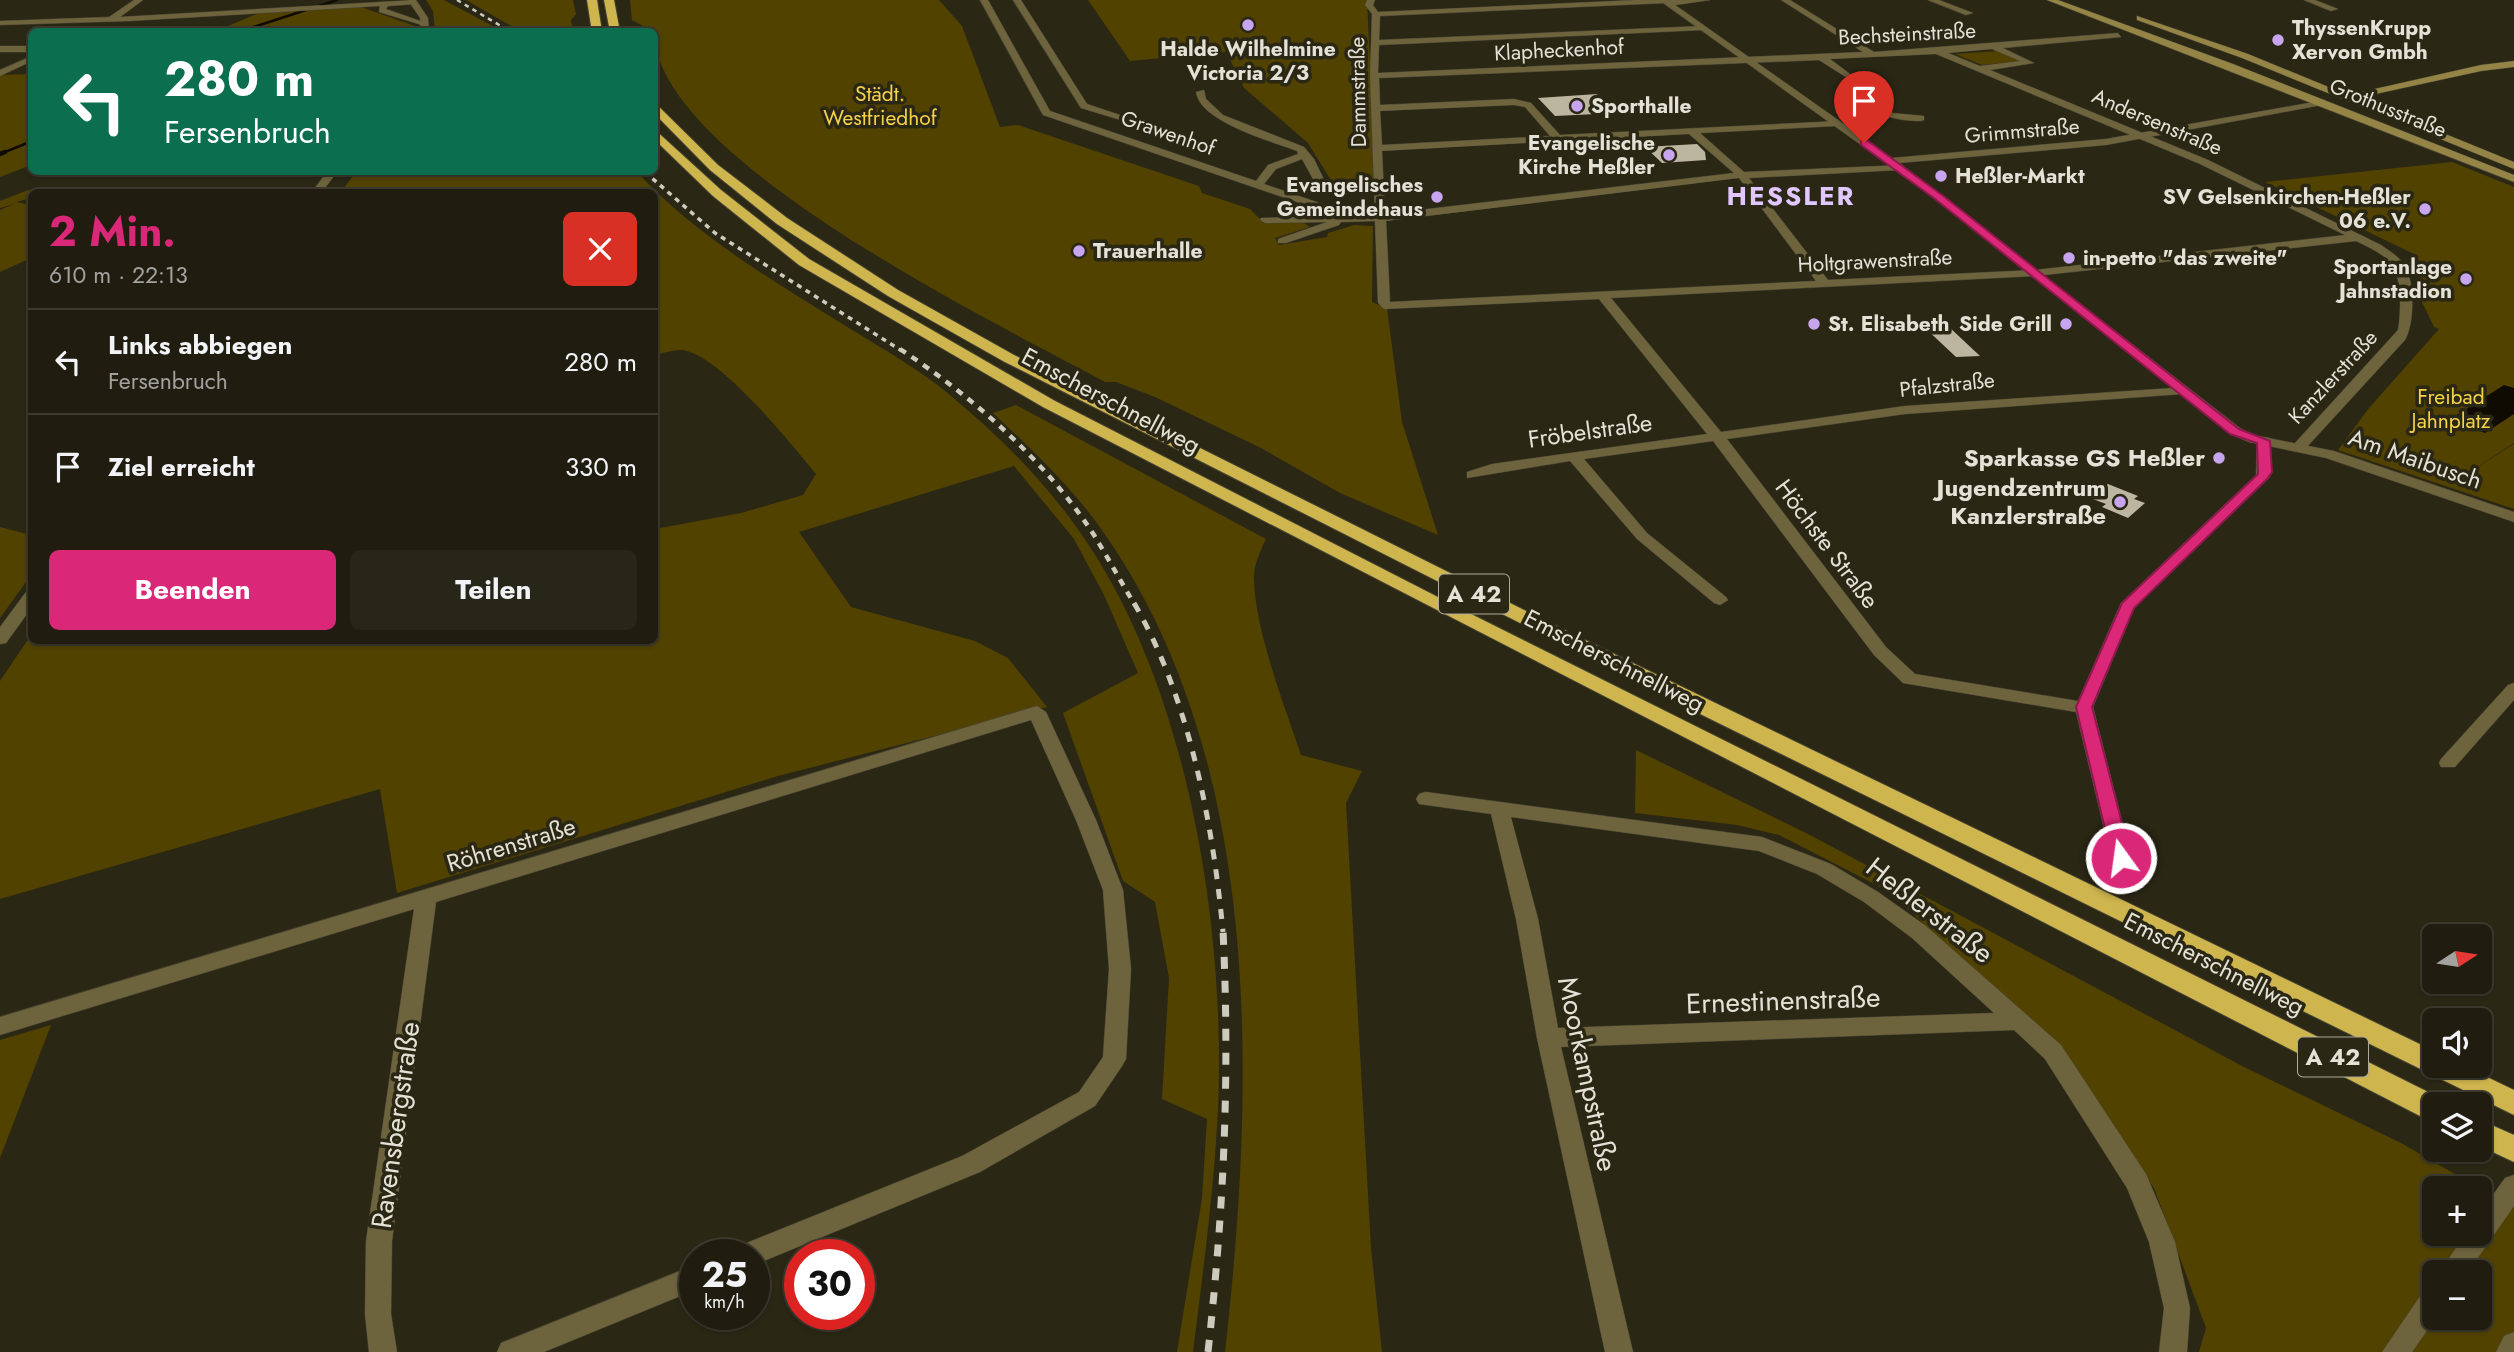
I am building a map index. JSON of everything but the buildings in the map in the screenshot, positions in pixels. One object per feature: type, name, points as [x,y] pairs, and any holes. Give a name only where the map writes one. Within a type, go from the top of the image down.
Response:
[{"type":"highway","points":[[592,0],[596,28]]},
{"type":"highway","points":[[609,0],[614,28]]},
{"type":"highway","name":"Emscherschnellweg","points":[[658,108],[696,151],[739,189],[833,257],[976,341],[1486,600],[2422,1058]]},
{"type":"highway","name":"Emscherschnellweg","points":[[658,136],[717,193],[804,262],[1049,404],[1458,615],[2422,1103]]},
{"type":"highway","name":"Emscherschnellweg","points":[[2462,1078],[2507,1100]]},
{"type":"highway","points":[[2492,1138],[2514,1149]]},
{"type":"main road","name":"Grothusstraße","points":[[2050,0],[2154,36],[2514,179]]},
{"type":"main road","name":"Grothusstraße","points":[[2127,13],[2347,97],[2514,166]]},
{"type":"main road","points":[[2322,102],[2469,70],[2514,64]]},
{"type":"street","points":[[95,28],[122,14],[139,0]]},
{"type":"street","name":"Grawenhof","points":[[984,0],[1046,113],[1327,209],[1338,221]]},
{"type":"street","points":[[1018,0],[1030,0]]},
{"type":"street","name":"Grawenhof","points":[[1018,0],[1084,106],[1147,127]]},
{"type":"street","points":[[1370,2],[1475,0]]},
{"type":"street","name":"Klapheckenhof","points":[[1376,13],[1706,0]]},
{"type":"street","points":[[1785,0],[1872,54]]},
{"type":"street","points":[[1932,0],[1969,13]]},
{"type":"street","points":[[2308,0],[2334,9]]},
{"type":"street","points":[[0,23],[413,1],[425,28]]},
{"type":"street","name":"Dammstraße","points":[[1370,2],[1376,13],[1374,76],[1384,303],[1392,306]]},
{"type":"street","name":"Am Maibusch","points":[[1665,2],[1894,164],[2235,431],[2264,441],[2300,446],[2514,517]]},
{"type":"street","points":[[385,4],[382,10],[425,28]]},
{"type":"street","name":"Klapheckenhof","points":[[1376,38],[1689,18]]},
{"type":"street","name":"Klapheckenhof","points":[[1376,38],[1703,28]]},
{"type":"street","name":"Bechsteinstraße","points":[[1747,60],[1937,51],[2118,35]]},
{"type":"street","name":"Bechsteinstraße","points":[[1977,69],[2030,63],[1995,47]]},
{"type":"street","points":[[1716,49],[1730,48]]},
{"type":"street","points":[[0,49],[28,49]]},
{"type":"street","name":"Andersenstraße","points":[[1937,51],[2204,162],[2358,237]]},
{"type":"street","name":"Bechsteinstraße","points":[[1821,57],[1852,76],[1854,80],[1845,86],[1845,90],[1884,115],[1898,119],[1922,118]]},
{"type":"street","points":[[0,73],[28,60]]},
{"type":"street","name":"Klapheckenhof","points":[[1374,76],[1747,60]]},
{"type":"street","points":[[1375,65],[1388,64]]},
{"type":"street","name":"Grawenhof","points":[[1201,92],[1202,100],[1220,117],[1296,145],[1309,159],[1323,188]]},
{"type":"street","points":[[1376,108],[1514,102],[1528,105],[1557,138]]},
{"type":"street","name":"Grimmstraße","points":[[1265,220],[1338,221],[1382,218],[1742,175],[2032,150],[2141,136],[2322,102]]},
{"type":"street","name":"Grawenhof","points":[[1065,118],[1091,109]]},
{"type":"street","points":[[1378,148],[1836,123]]},
{"type":"street","points":[[1691,131],[1742,175],[1824,283]]},
{"type":"street","points":[[1259,184],[1272,167],[1303,155]]},
{"type":"street","name":"Grimmstraße","points":[[1282,241],[1320,230],[1338,221]]},
{"type":"street","name":"Holtgrawenstraße","points":[[1392,306],[2035,272],[2358,237]]},
{"type":"street","name":"Kanzlerstraße","points":[[2300,446],[2401,337],[2404,330],[2408,309],[2399,265],[2378,247],[2358,237]]},
{"type":"street","name":"Höchste Straße","points":[[1602,295],[1716,435],[1880,651],[1909,679],[2060,706],[2084,707]]},
{"type":"street","name":"Pfalzstraße","points":[[1716,435],[1992,401],[2183,390]]},
{"type":"street","name":"Fröbelstraße","points":[[1472,475],[1492,468],[1716,435]]},
{"type":"street","name":"Kanzlerstraße","points":[[2084,707],[2127,606],[2263,477],[2264,441]]},
{"type":"street","points":[[1573,456],[1642,536],[1720,600]]},
{"type":"street","points":[[0,639],[28,600]]},
{"type":"street","points":[[2448,763],[2514,689]]},
{"type":"street","points":[[2084,707],[2121,858]]},
{"type":"street","name":"Röhrenstraße","points":[[0,1026],[1037,712],[1086,820],[1113,891],[1120,969],[1114,1059],[1087,1099],[971,1164],[770,1246]]},
{"type":"street","name":"Heßlerstraße","points":[[1426,799],[1735,838],[1794,855],[1871,897],[1919,932],[2053,1052],[2137,1182],[2162,1242],[2177,1308],[2173,1352]]},
{"type":"street","name":"Moorkampstraße","points":[[1499,808],[1527,919],[1548,1038],[1619,1352]]},
{"type":"street","name":"Ravensbergstraße","points":[[383,1352],[377,1314],[379,1241],[426,898]]},
{"type":"street","name":"Ernestinenstraße","points":[[1548,1038],[2021,1021]]},
{"type":"street","points":[[2462,1260],[2514,1186]]},
{"type":"street","points":[[511,1352],[679,1284]]},
{"type":"street","points":[[2396,1352],[2422,1315]]},
{"type":"street","points":[[2510,1352],[2514,1345]]},
{"type":"green space","points":[[426,0],[444,0],[496,28],[435,28],[433,11]]},
{"type":"green space","points":[[466,0],[573,0],[576,14],[571,20],[574,28],[515,28]]},
{"type":"green space","name":"Städt. Westfriedhof","points":[[630,0],[939,0],[962,26],[1000,127],[1018,125],[1199,186],[1202,193],[1250,209],[1264,223],[1304,223],[1310,227],[1275,238],[1279,245],[1327,237],[1328,233],[1354,225],[1373,226],[1372,302],[1387,308],[1402,422],[1438,535],[1340,493],[1261,448],[1155,397],[1116,382],[1105,382],[992,322],[842,234],[770,184],[711,132],[669,81],[658,45],[658,28],[647,28],[632,20]]},
{"type":"green space","points":[[1088,0],[1367,0],[1376,188],[1335,187],[1308,143],[1244,88],[1226,52],[1130,61]]},
{"type":"green space","points":[[361,7],[415,28],[223,28],[259,13]]},
{"type":"green space","points":[[1997,51],[2020,61],[1982,65],[1955,54]]},
{"type":"green space","points":[[28,74],[28,166],[0,177],[0,75]]},
{"type":"green space","name":"Freibad Jahnplatz","points":[[2452,162],[2514,187],[2514,443],[2462,477],[2514,444],[2514,509],[2338,450],[2369,408],[2439,329],[2434,327],[2422,302],[2416,255],[2265,182]]},
{"type":"green space","points":[[354,175],[640,175],[654,189],[343,189]]},
{"type":"green space","points":[[109,187],[121,189],[83,189]]},
{"type":"green space","points":[[28,190],[28,199],[16,202],[28,204],[28,259],[0,272],[0,210],[14,204],[0,208],[0,201]]},
{"type":"green space","points":[[658,193],[737,257],[913,368],[987,427],[1021,460],[1068,515],[1119,596],[1149,663],[1174,736],[1193,811],[1215,965],[1219,1039],[1218,1110],[1211,1201],[1193,1352],[1177,1352],[1202,1198],[1207,1119],[1162,1099],[1169,978],[1155,902],[1123,881],[1063,713],[1138,673],[1104,595],[1074,539],[1014,466],[799,532],[851,607],[975,641],[1008,658],[1047,707],[778,776],[397,893],[380,789],[0,899],[0,681],[28,639],[28,644],[658,644],[658,528],[741,513],[803,495],[816,474],[734,382],[696,355],[681,350],[658,354]]},
{"type":"green space","points":[[1016,405],[1266,539],[1255,570],[1256,601],[1272,668],[1301,755],[1362,771],[1346,803],[1371,1248],[1382,1352],[1225,1352],[1235,1250],[1241,1144],[1242,1036],[1236,929],[1221,823],[1195,721],[1157,624],[1092,516],[1052,470],[993,413]]},
{"type":"green space","points":[[0,527],[28,534],[28,579],[0,618]]},
{"type":"green space","points":[[1636,750],[1810,835],[2244,1067],[2401,1143],[2422,1155],[2422,1162],[2434,1162],[2458,1176],[2422,1176],[2422,1246],[2492,1246],[2492,1195],[2514,1208],[2514,1352],[2199,1352],[2206,1328],[2154,1188],[2059,1047],[1888,891],[1779,835],[1737,825],[1635,813]]},
{"type":"green space","points":[[51,1025],[0,1158],[0,1040]]},
{"type":"shaded area","points":[[2504,385],[2514,388],[2514,414],[2485,433],[2449,420]]},
{"type":"waterway","points":[[250,28],[337,0]]},
{"type":"waterway","points":[[5,152],[0,154],[28,143]]},
{"type":"railway","points":[[457,0],[504,28]]},
{"type":"railway","points":[[648,175],[715,233],[902,351]]},
{"type":"railway","points":[[900,349],[981,409],[1054,481],[1094,535],[1135,605]]},
{"type":"railway","points":[[1134,603],[1170,679],[1184,720],[1213,848],[1223,932]]},
{"type":"railway","points":[[1208,1352],[1218,1245],[1226,1089],[1223,930]]},
{"type":"place","name":"Halde Wilhelmine Victoria 2/3","points":[[1248,25]]},
{"type":"place","name":"ThyssenKrupp Xervon Gmbh","points":[[2278,40]]},
{"type":"place","name":"Sporthalle","points":[[1577,106]]},
{"type":"place","name":"Evangelische Kirche Heßler","points":[[1669,155]]},
{"type":"place","name":"Heßler-Markt","points":[[1941,176]]},
{"type":"place","name":"Evangelisches Gemeindehaus","points":[[1437,197]]},
{"type":"place","name":"SV Gelsenkirchen-Heßler 06 e.V.","points":[[2425,209]]},
{"type":"place","name":"Trauerhalle","points":[[1079,251]]},
{"type":"place","name":"in-petto \"das zweite\"","points":[[2069,258]]},
{"type":"place","name":"Sportanlage Jahnstadion","points":[[2466,279]]},
{"type":"place","name":"St. Elisabeth","points":[[1814,324]]},
{"type":"place","name":"Side Grill","points":[[2066,324]]},
{"type":"place","name":"Sparkasse GS Heßler","points":[[2219,458]]},
{"type":"place","name":"Jugendzentrum Kanzlerstraße","points":[[2120,502]]},
{"type":"district","name":"HESSLER","points":[[1791,196]]},
{"type":"route","points":[[1864,143],[1939,197],[2235,431],[2264,441],[2263,477],[2127,606],[2084,707],[2121,858]]}]
